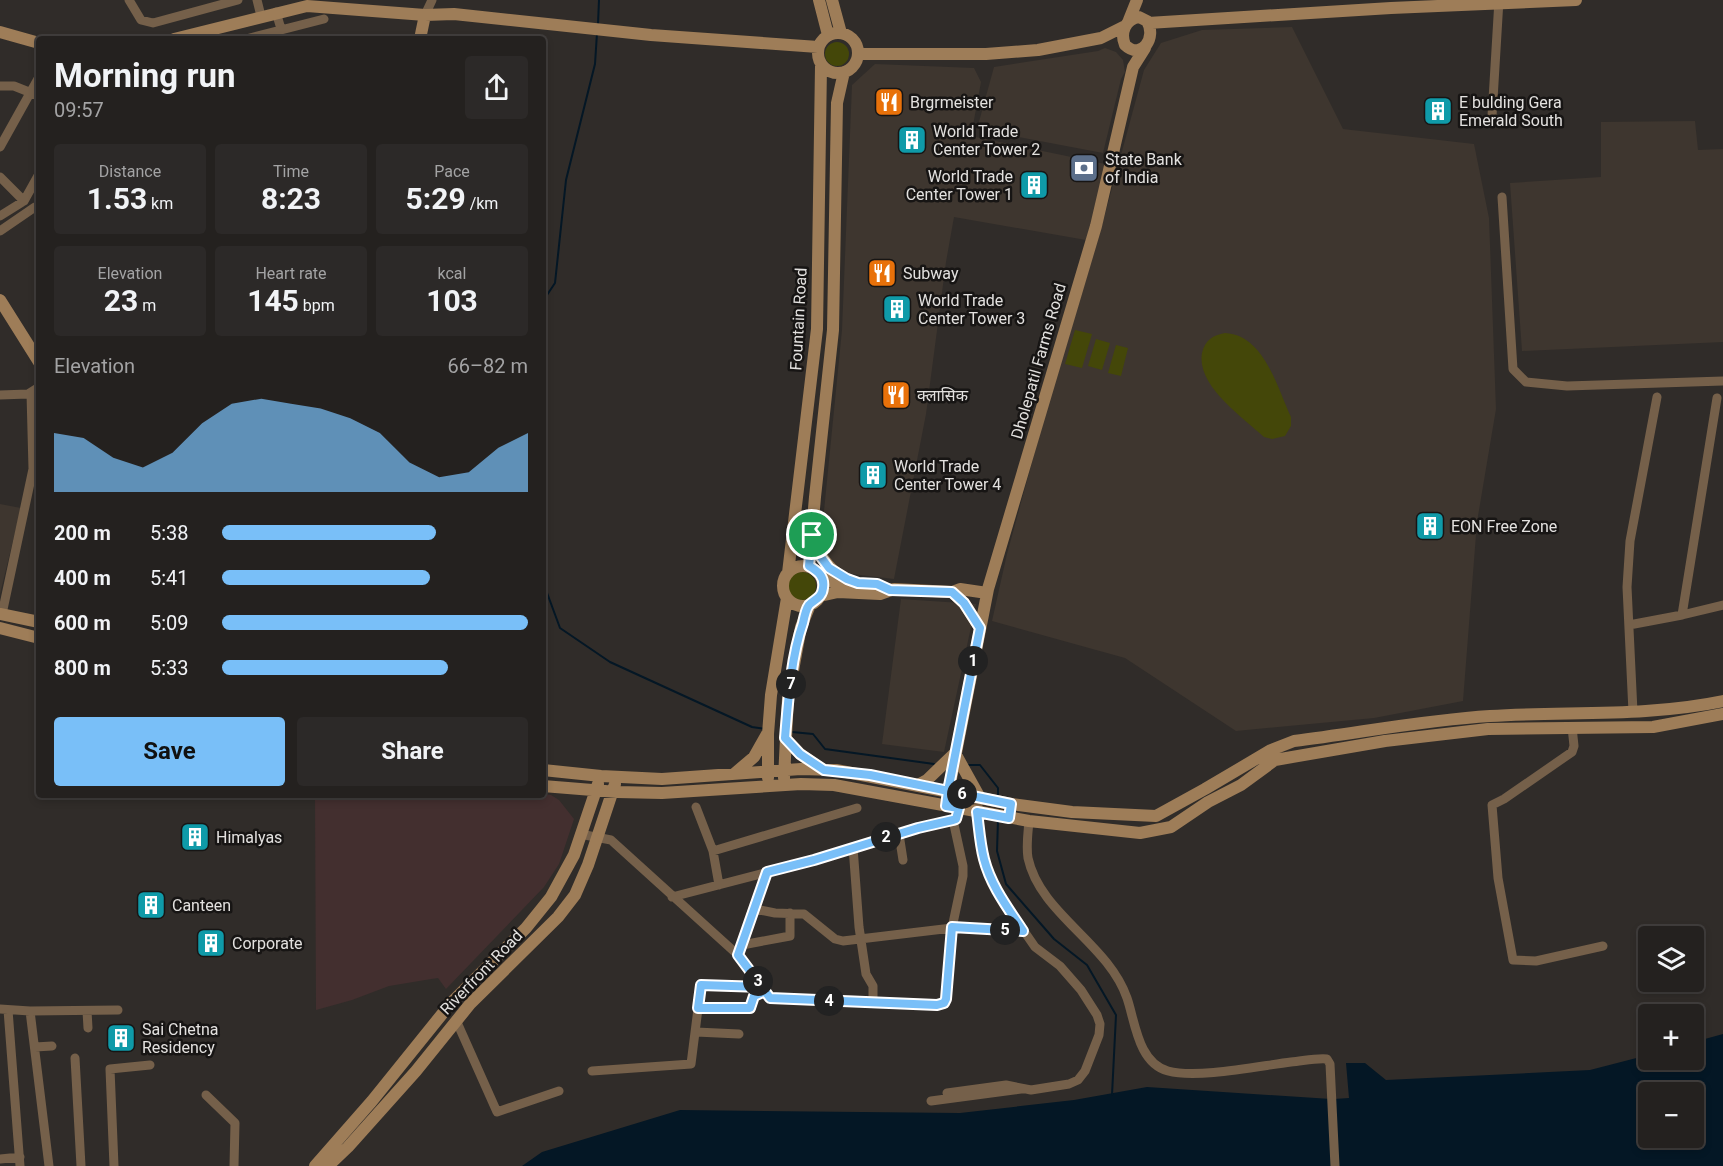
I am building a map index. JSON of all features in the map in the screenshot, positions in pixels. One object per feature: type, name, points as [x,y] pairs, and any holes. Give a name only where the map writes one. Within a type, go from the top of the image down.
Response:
[{"type":"street","points":[[129,0],[141,20],[153,23],[238,0]]},
{"type":"street","points":[[257,0],[261,16]]},
{"type":"street","points":[[420,36],[424,15],[432,0]]},
{"type":"street","points":[[819,0],[828,35]]},
{"type":"street","points":[[832,0],[841,33]]},
{"type":"street","points":[[1126,46],[1123,37],[1137,0]]},
{"type":"street","points":[[1143,0],[1151,29],[1147,43]]},
{"type":"street","points":[[185,36],[307,6],[424,15],[454,14],[651,35],[818,47],[828,35],[841,33],[852,39],[858,54],[1012,52],[1038,50],[1101,38],[1137,17],[1148,22],[1177,21],[1517,1],[1576,0]]},
{"type":"street","points":[[1492,117],[1499,2]]},
{"type":"street","points":[[276,12],[283,36]]},
{"type":"street","points":[[256,36],[324,19]]},
{"type":"street","points":[[1101,38],[1137,51],[1177,21]]},
{"type":"street","points":[[0,32],[36,42]]},
{"type":"street","name":"Dholepatil Farms Road","points":[[946,806],[986,597],[1096,226],[1133,67],[1147,43]]},
{"type":"street","name":"Dholepatil Farms Road","points":[[1126,46],[1133,67]]},
{"type":"street","name":"Fountain Road","points":[[768,786],[768,729],[787,598],[783,587],[788,573],[817,329],[821,66],[818,47]]},
{"type":"street","name":"Fountain Road","points":[[809,566],[833,330],[837,103],[844,72],[855,64],[858,54]]},
{"type":"street","points":[[821,66],[830,72],[844,72]]},
{"type":"street","points":[[0,86],[14,86],[34,93],[0,147]]},
{"type":"street","points":[[0,177],[24,201]]},
{"type":"street","points":[[0,216],[24,201],[36,179]]},
{"type":"street","points":[[1502,197],[1513,369],[1526,382],[1567,386],[1723,381]]},
{"type":"street","points":[[0,231],[35,207]]},
{"type":"street","points":[[0,300],[36,357]]},
{"type":"street","points":[[0,395],[31,393],[36,389]]},
{"type":"street","points":[[31,393],[33,469],[1,614],[36,621]]},
{"type":"street","points":[[1633,712],[1627,587],[1630,542],[1657,397]]},
{"type":"street","points":[[1683,615],[1717,398]]},
{"type":"street","points":[[812,535],[818,553],[829,568],[845,579],[858,583]]},
{"type":"street","points":[[784,785],[788,698],[801,627],[810,605],[820,596],[824,587],[817,571],[809,566],[798,566],[788,573]]},
{"type":"street","points":[[822,578],[837,582],[877,584],[890,590],[956,595],[980,628]]},
{"type":"street","points":[[956,595],[960,589],[986,597]]},
{"type":"street","points":[[820,596],[838,592],[880,594],[890,590]]},
{"type":"street","points":[[787,598],[795,604],[810,605]]},
{"type":"street","points":[[1629,625],[1723,605]]},
{"type":"street","points":[[0,628],[36,638]]},
{"type":"street","points":[[546,770],[601,776],[672,778],[784,770],[824,770],[870,775],[984,799],[1071,812],[1156,816],[1271,750],[1294,741],[1492,716],[1633,712],[1696,707],[1723,702]]},
{"type":"street","points":[[546,786],[662,794],[784,785],[834,785],[1029,821],[1140,833],[1171,827],[1208,802],[1241,785],[1275,760],[1385,741],[1488,729],[1653,727],[1723,714]]},
{"type":"street","points":[[1432,722],[1434,735]]},
{"type":"street","points":[[1572,727],[1574,746],[1572,752],[1492,805],[1498,878],[1513,960],[1536,961],[1604,946]]},
{"type":"street","points":[[734,774],[754,757],[768,729]]},
{"type":"street","points":[[786,731],[800,754],[824,770]]},
{"type":"street","points":[[918,785],[927,780],[955,753],[984,799],[983,858],[989,875],[1023,931],[1035,947],[1071,977],[1097,1015],[1100,1024],[1095,1046],[1078,1080],[1046,1089],[1023,1089],[1006,1085],[947,1093]]},
{"type":"street","name":"Riverfront Road","points":[[315,1166],[372,1101],[437,1018],[525,928],[551,897],[574,855],[601,776]]},
{"type":"street","name":"Riverfront Road","points":[[328,1166],[416,1071],[456,1020],[558,917],[575,895],[588,866],[618,777]]},
{"type":"street","points":[[1005,817],[1007,803]]},
{"type":"street","points":[[696,807],[712,851],[719,885]]},
{"type":"street","points":[[712,851],[857,808]]},
{"type":"street","points":[[672,897],[953,820],[956,819],[959,808]]},
{"type":"street","points":[[580,834],[611,840],[738,955],[770,998],[937,1005],[944,1003],[946,999],[952,927],[963,866],[953,820]]},
{"type":"street","points":[[1029,821],[1027,847],[1033,873],[1060,912],[1111,966],[1127,998],[1142,1047],[1149,1056],[1162,1069],[1199,1073],[1327,1059],[1330,1064],[1335,1166]]},
{"type":"street","points":[[899,834],[903,860]]},
{"type":"street","points":[[853,847],[861,939],[866,975],[873,986],[873,1002]]},
{"type":"street","points":[[738,955],[767,872]]},
{"type":"street","points":[[755,909],[775,913],[804,914],[835,939],[843,941],[952,927],[1023,931]]},
{"type":"street","points":[[742,945],[790,936],[790,913]]},
{"type":"street","points":[[592,1071],[691,1064],[701,985],[764,989]]},
{"type":"street","points":[[698,1008],[750,1008],[754,996],[764,989]]},
{"type":"street","points":[[0,1159],[20,1161],[4,1010],[118,1010]]},
{"type":"street","points":[[30,1011],[48,1166]]},
{"type":"street","points":[[87,1011],[88,1028]]},
{"type":"street","points":[[456,1020],[498,1112],[559,1091]]},
{"type":"street","points":[[696,1032],[739,1034]]},
{"type":"street","points":[[35,1047],[52,1046]]},
{"type":"street","points":[[75,1058],[81,1166]]},
{"type":"street","points":[[112,1166],[110,1069],[150,1065]]},
{"type":"street","points":[[931,1101],[1009,1093],[1023,1089]]},
{"type":"street","points":[[206,1095],[235,1123],[234,1166]]},
{"type":"shaded area","name":"EON Free Zone","points":[[1292,27],[1343,129],[1474,144],[1489,218],[1496,409],[1477,522],[1463,701],[1374,718],[1236,731],[1125,658],[992,621],[1007,554],[1043,422],[1098,240],[1144,70],[1161,43],[1202,30]]},
{"type":"shaded area","points":[[837,42],[842,43],[848,49],[848,59],[842,65],[837,66],[832,65],[826,59],[825,54],[826,49],[832,43]]},
{"type":"shaded area","points":[[1105,48],[1116,52],[1123,60],[1125,72],[1121,79],[1103,153],[977,129],[994,67]]},
{"type":"shaded area","points":[[875,64],[974,68],[981,82],[971,136],[1110,165],[1086,240],[954,217],[926,414],[894,579],[844,573],[830,560],[821,541],[842,330],[852,85]]},
{"type":"shaded area","points":[[1695,121],[1698,150],[1723,149],[1723,342],[1522,351],[1510,183],[1601,177],[1601,122]]},
{"type":"shaded area","points":[[1075,330],[1092,334],[1082,368],[1065,364]]},
{"type":"shaded area","points":[[1225,333],[1238,336],[1250,343],[1267,364],[1291,417],[1291,426],[1285,436],[1272,439],[1264,437],[1222,400],[1206,377],[1202,365],[1203,348],[1210,339]]},
{"type":"shaded area","points":[[1096,339],[1110,343],[1102,370],[1088,366]]},
{"type":"shaded area","points":[[1116,345],[1128,348],[1121,376],[1108,373]]},
{"type":"shaded area","points":[[0,504],[21,508],[0,594]]},
{"type":"shaded area","points":[[802,572],[812,576],[816,586],[812,596],[802,600],[792,596],[788,586],[792,576]]},
{"type":"shaded area","points":[[901,599],[976,604],[944,752],[882,744]]},
{"type":"shaded area","points":[[546,794],[559,800],[574,819],[559,864],[544,887],[446,989],[438,978],[425,980],[389,986],[316,1010],[315,798],[546,798]]},
{"type":"water","points":[[1723,1034],[1723,1166],[1339,1166],[1334,1099],[1349,1098],[1346,1063],[1365,1063],[1386,1080],[1590,1070],[1638,1058],[1638,1070],[1704,1070],[1704,1039]]},
{"type":"water","points":[[1147,1087],[1331,1099],[1335,1166],[522,1166],[542,1152],[680,1110],[960,1113],[1074,1100]]},
{"type":"waterway","points":[[598,24],[599,0]]},
{"type":"waterway","points":[[546,296],[555,283],[566,180],[595,64],[597,33]]},
{"type":"waterway","points":[[546,590],[560,628],[610,662],[752,727],[765,729]]},
{"type":"waterway","points":[[792,732],[813,734],[825,749],[934,764]]},
{"type":"waterway","points":[[966,765],[980,765],[998,788],[998,796]]},
{"type":"waterway","points":[[998,820],[997,851],[1006,884],[1054,939],[1087,965],[1116,1015],[1112,1095]]},
{"type":"place","name":"Brgrmeister","points":[[889,102]]},
{"type":"place","name":"E bulding Gera Emerald South","points":[[1438,111]]},
{"type":"place","name":"World Trade Center Tower 2","points":[[912,140]]},
{"type":"place","name":"State Bank of India","points":[[1084,168]]},
{"type":"place","name":"World Trade Center Tower 1","points":[[1034,185]]},
{"type":"place","name":"Subway","points":[[882,273]]},
{"type":"place","name":"World Trade Center Tower 3","points":[[897,309]]},
{"type":"place","name":"क्लासिक","points":[[896,395]]},
{"type":"place","name":"World Trade Center Tower 4","points":[[873,475]]},
{"type":"place","name":"EON Free Zone","points":[[1430,526]]},
{"type":"place","name":"Himalyas","points":[[195,837]]},
{"type":"place","name":"Canteen","points":[[151,905]]},
{"type":"place","name":"Corporate","points":[[211,943]]},
{"type":"place","name":"Sai Chetna Residency","points":[[121,1038]]},
{"type":"route","points":[[812,535],[809,566],[822,578],[824,587],[818,600],[810,605],[801,627],[788,698],[785,738],[800,754],[824,770],[870,775],[939,789],[948,791],[1011,804],[1009,818],[977,812],[983,858],[989,875],[1023,931],[952,927],[946,999],[944,1003],[937,1005],[770,998],[762,987],[701,985],[698,1008],[750,1008],[754,996],[758,994],[765,991],[762,987],[738,955],[767,872],[956,819],[959,808],[946,806],[948,791],[980,628],[964,603],[952,592],[890,590],[877,584],[858,583],[845,579],[829,568],[822,559],[812,535]]}]
